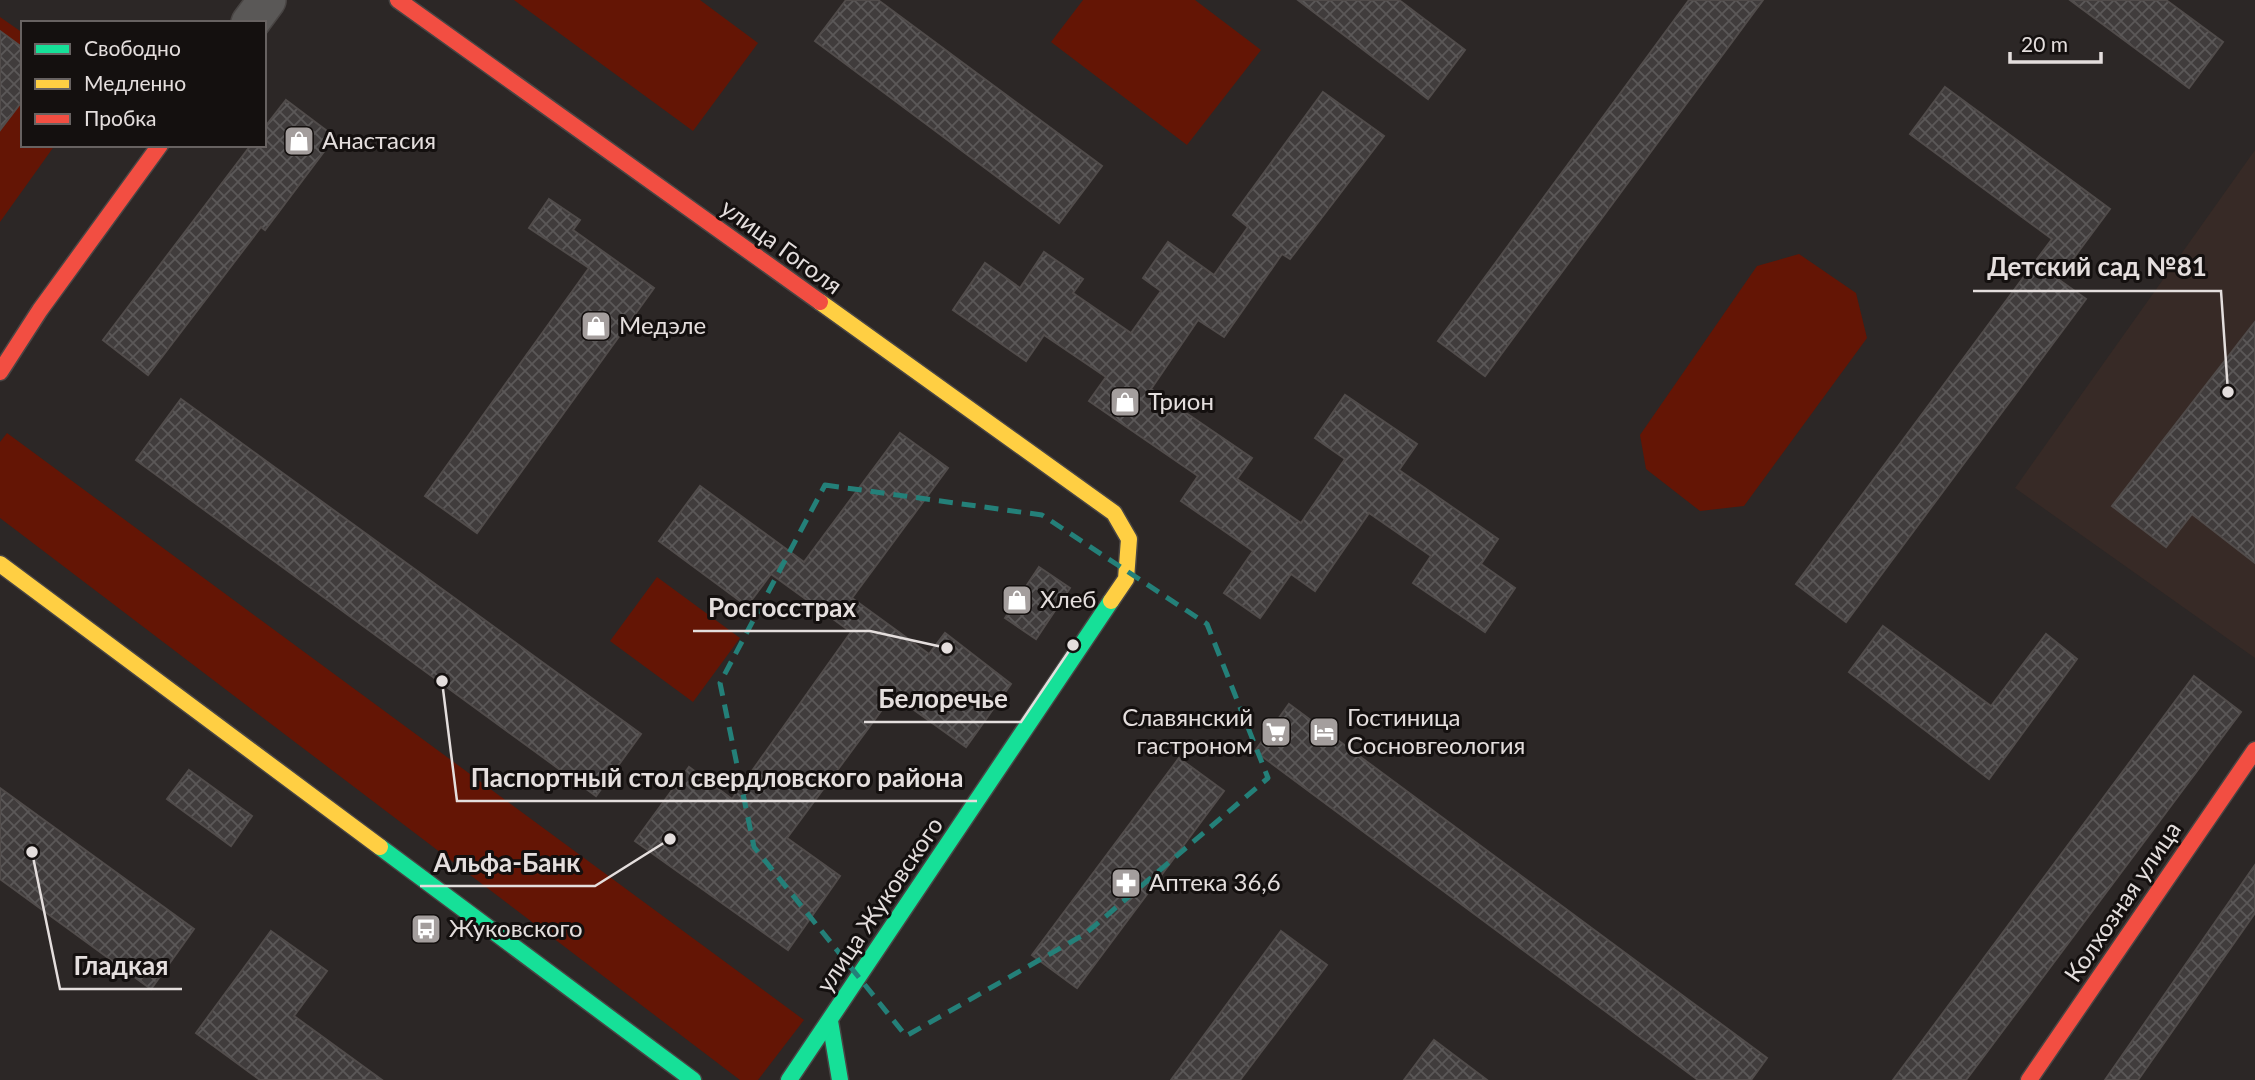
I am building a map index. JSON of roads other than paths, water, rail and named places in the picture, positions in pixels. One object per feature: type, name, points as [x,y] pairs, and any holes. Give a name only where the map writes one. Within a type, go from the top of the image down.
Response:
[{"type":"main road","name":"улица Гоголя","points":[[398,0],[1114,513],[1129,539]]},
{"type":"main road","points":[[0,372],[40,310],[159,147]]},
{"type":"main road","name":"улица Жуковского","points":[[789,1080],[1126,579],[1129,539]]},
{"type":"main road","points":[[0,564],[693,1080]]},
{"type":"main road","name":"Колхозная улица","points":[[2029,1080],[2255,750]]},
{"type":"main road","points":[[830,1021],[840,1080]]},
{"type":"street","points":[[251,21],[267,0]]},
{"type":"place","name":"Анастасия","points":[[299,141]]},
{"type":"place","name":"Медэле","points":[[596,326]]},
{"type":"place","name":"Детский сад №81","points":[[2228,392]]},
{"type":"place","name":"Трион","points":[[1125,402]]},
{"type":"place","name":"Хлеб","points":[[1017,600]]},
{"type":"place","name":"Белоречье","points":[[1073,645]]},
{"type":"place","name":"Росгосстрах","points":[[947,648]]},
{"type":"place","name":"Паспортный стол свердловского района","points":[[442,681]]},
{"type":"place","name":"Славянский гастроном","points":[[1276,732]]},
{"type":"place","name":"Гостиница Сосновгеология","points":[[1324,732]]},
{"type":"place","name":"Альфа-Банк","points":[[670,839]]},
{"type":"place","name":"Гладкая","points":[[32,852]]},
{"type":"place","name":"Аптека 36,6","points":[[1126,883]]},
{"type":"place","name":"Жуковского","points":[[426,929]]}]
